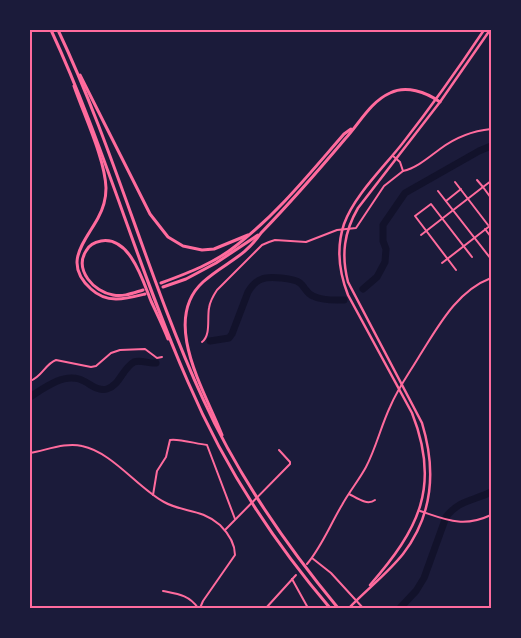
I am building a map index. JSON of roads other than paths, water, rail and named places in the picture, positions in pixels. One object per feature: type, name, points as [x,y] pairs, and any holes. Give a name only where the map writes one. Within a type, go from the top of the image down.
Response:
[{"type":"highway","points":[[51,30],[85,107],[184,374]]},
{"type":"highway","points":[[58,30],[93,110],[163,303],[204,401],[228,450],[280,534],[306,570],[338,608]]},
{"type":"highway","points":[[67,50],[150,214],[165,234],[178,244],[202,250],[214,249],[248,235]]},
{"type":"highway","points":[[64,60],[101,161],[106,186],[102,211],[78,252],[77,262],[80,273],[85,283],[93,291],[110,299],[124,300],[144,292],[114,295],[97,288],[87,278],[83,268],[83,259],[86,251],[95,242],[108,240],[118,244],[129,255],[136,265],[210,429],[257,511],[290,558],[330,608]]},
{"type":"highway","points":[[228,450],[192,365],[186,331],[186,312],[190,300],[202,284],[247,251],[377,102],[391,92],[402,89],[414,90],[438,101]]},
{"type":"highway","points":[[261,233],[216,263],[186,278],[162,285],[214,260],[237,245],[281,207],[344,134],[354,128]]},
{"type":"main road","points":[[348,608],[356,601],[406,540],[420,510],[425,477],[422,446],[412,413],[398,390],[343,282],[339,249],[342,230],[350,210],[438,101],[484,30]]},
{"type":"main road","points":[[361,595],[402,555],[426,512],[430,482],[430,454],[422,423],[348,282],[344,245],[348,230],[358,208],[490,30]]},
{"type":"street","points":[[202,342],[207,336],[209,307],[212,298],[217,290],[262,245],[274,240],[306,242],[337,230],[356,228],[384,186],[403,171],[412,168],[462,135],[491,129]]},
{"type":"street","points":[[393,156],[400,162],[403,171]]},
{"type":"street","points":[[477,180],[491,198]]},
{"type":"street","points":[[421,235],[491,181]]},
{"type":"street","points":[[442,263],[490,226],[455,182]]},
{"type":"street","points":[[446,201],[461,189]]},
{"type":"street","points":[[438,190],[491,259]]},
{"type":"street","points":[[456,270],[415,216],[431,204],[472,257]]},
{"type":"street","points":[[485,229],[491,237]]},
{"type":"street","points":[[307,564],[322,544],[349,494],[367,466],[384,421],[401,384],[454,305],[470,289],[491,278]]},
{"type":"street","points":[[30,381],[34,380],[50,363],[56,360],[91,367],[96,366],[116,351],[142,349],[148,350],[157,358],[162,357]]},
{"type":"street","points":[[153,494],[158,471],[166,457],[170,440],[175,439],[182,442],[207,445],[236,518]]},
{"type":"street","points":[[30,453],[70,444],[84,446],[94,450],[166,503],[194,510],[210,517],[224,530],[235,546],[235,555],[199,608],[187,596],[164,591]]},
{"type":"street","points":[[224,530],[270,487],[290,464],[279,450]]},
{"type":"street","points":[[349,494],[368,503],[375,500]]},
{"type":"street","points":[[420,510],[450,522],[471,522],[491,515]]},
{"type":"street","points":[[312,558],[331,573],[363,608]]},
{"type":"street","points":[[266,608],[296,575]]},
{"type":"street","points":[[292,579],[308,608]]},
{"type":"waterway","points":[[363,289],[377,277],[385,262],[386,249],[383,241],[383,225],[405,193],[491,146]]},
{"type":"waterway","points":[[210,341],[229,338],[248,292],[254,284],[265,278],[297,281],[317,298],[344,300]]},
{"type":"waterway","points":[[30,397],[53,383],[66,378],[83,380],[96,388],[107,389],[115,384],[134,362],[156,363]]},
{"type":"waterway","points":[[400,608],[416,591],[424,578],[446,517],[461,504],[491,492]]}]
